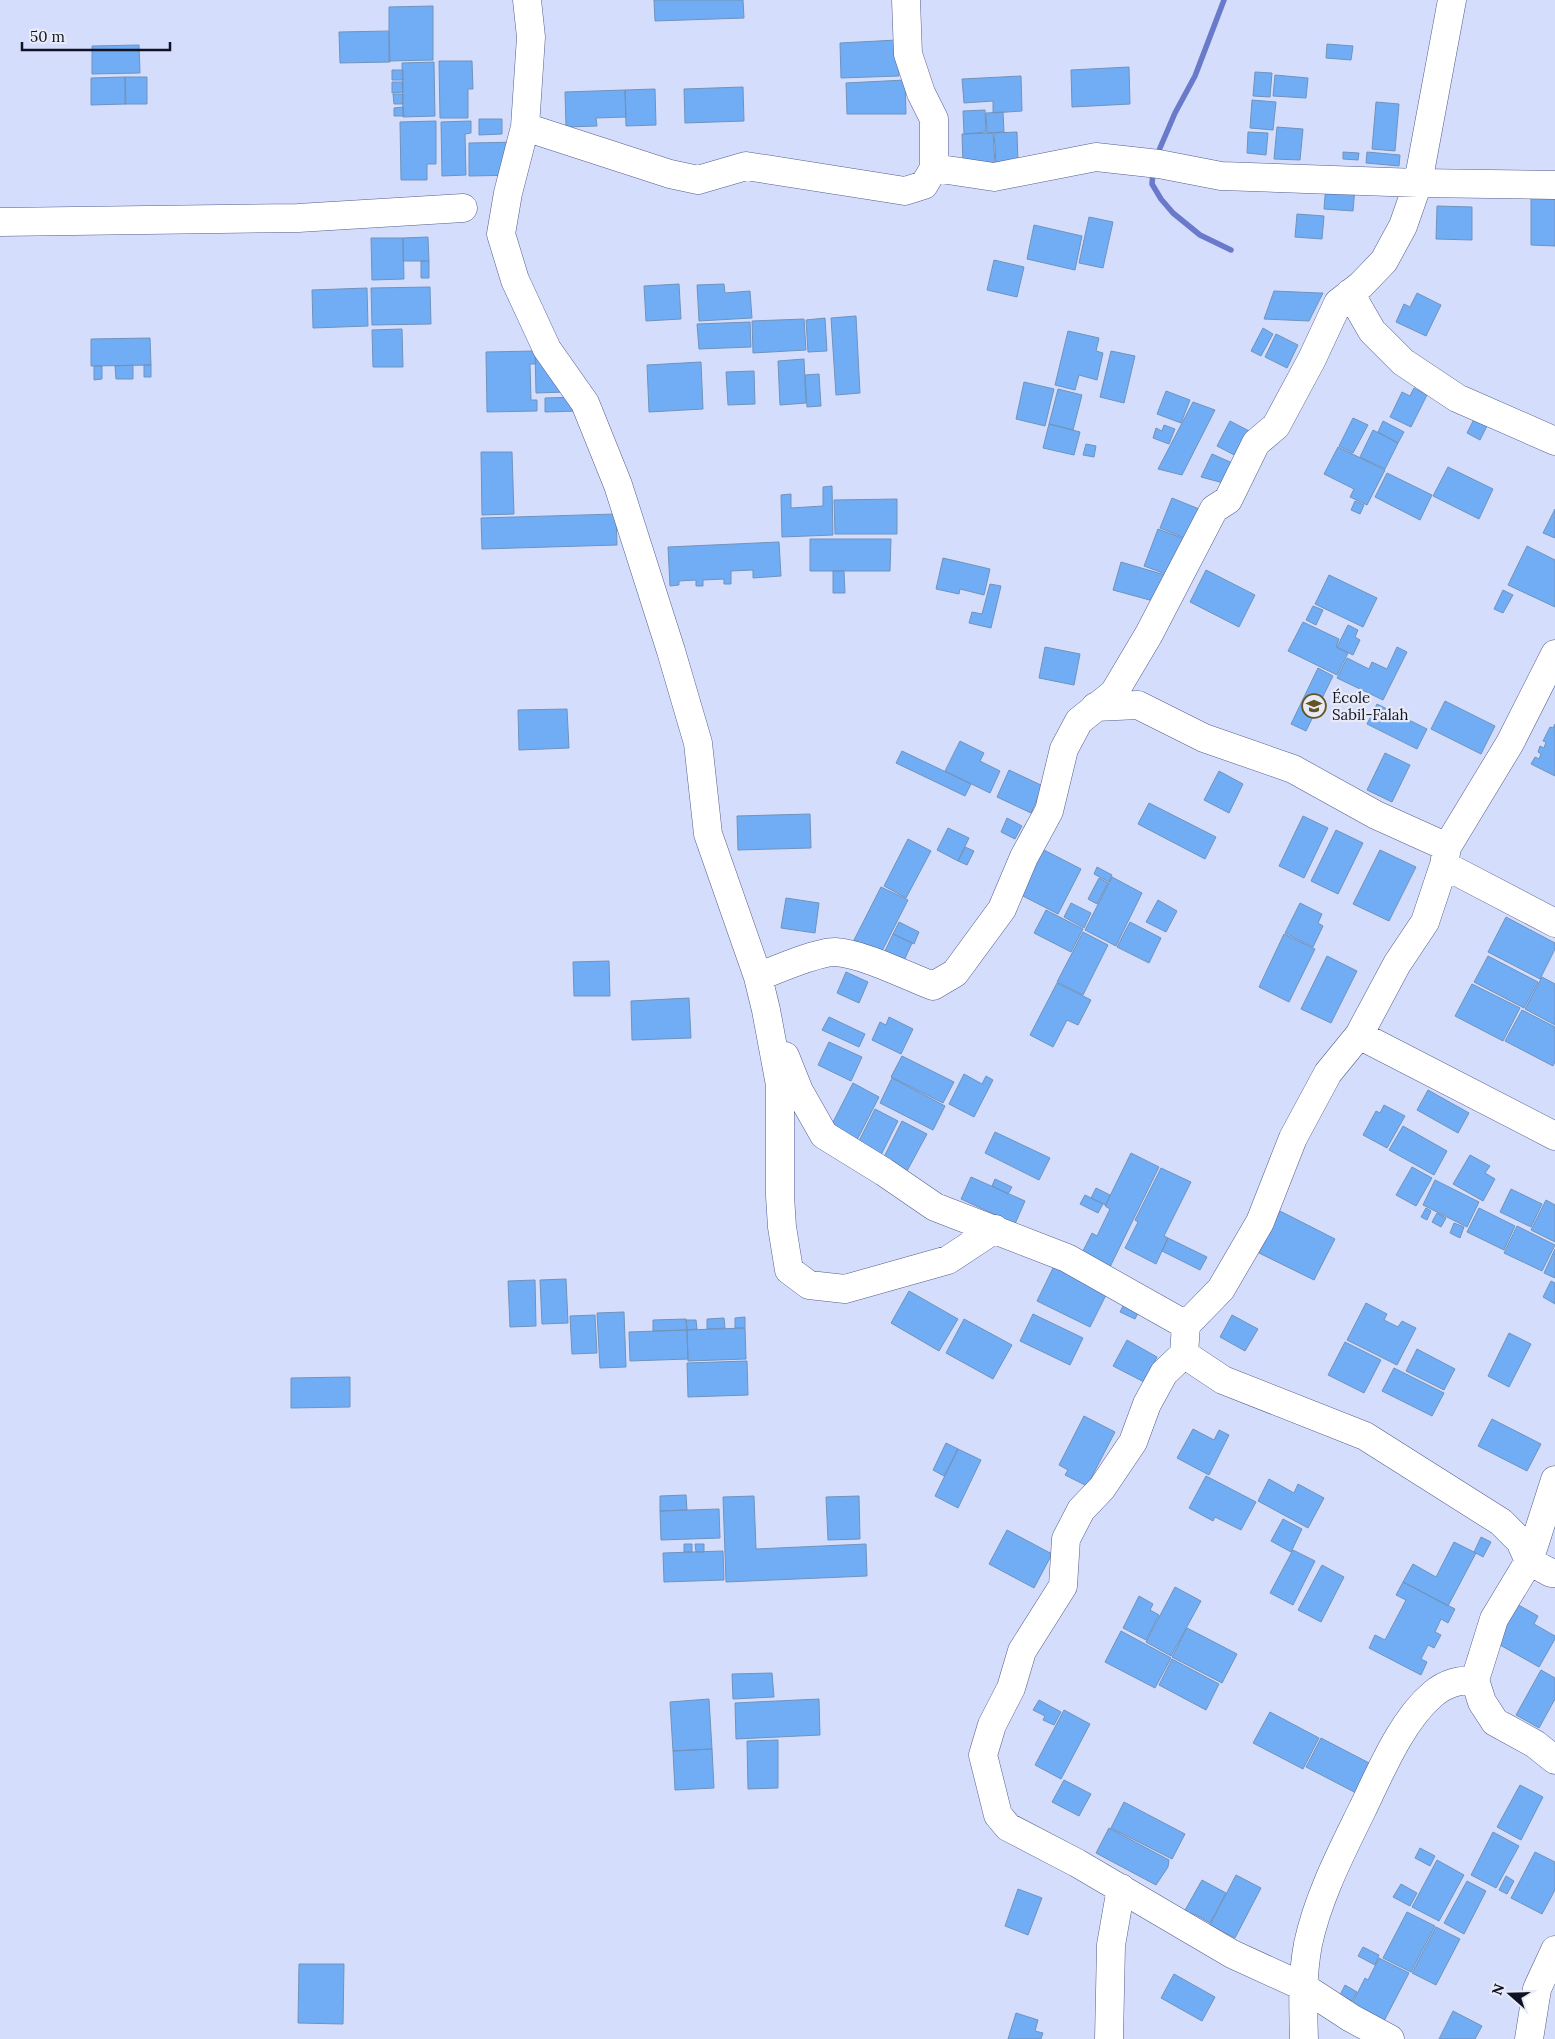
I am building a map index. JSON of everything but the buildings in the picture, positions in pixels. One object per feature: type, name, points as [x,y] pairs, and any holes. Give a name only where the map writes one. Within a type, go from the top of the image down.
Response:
[{"type":"street","points":[[527,0],[531,36],[525,127],[508,193],[501,234],[515,280],[548,350],[584,403],[618,485],[698,743],[708,834],[758,977],[780,1085],[780,1196],[788,1270],[809,1285],[845,1289],[948,1260],[995,1229]]},
{"type":"street","points":[[525,127],[670,174],[698,180],[746,166],[905,191],[924,185],[934,168],[934,119],[921,92],[908,54],[906,0]]},
{"type":"street","points":[[758,977],[794,962],[833,952],[856,956],[933,986],[956,973],[1002,909],[1024,857],[1048,811],[1064,750],[1079,721],[1114,692],[1149,634],[1214,509],[1228,500],[1256,443],[1276,426],[1312,359],[1338,303],[1384,261],[1402,226],[1418,183],[1452,0]]},
{"type":"street","points":[[934,168],[994,177],[1096,157],[1160,164],[1221,176],[1418,183],[1555,185]]},
{"type":"street","points":[[0,222],[298,218],[463,208]]},
{"type":"street","points":[[1350,294],[1372,331],[1403,362],[1457,398],[1555,441]]},
{"type":"street","points":[[1390,2039],[1351,2018],[1302,1986],[1232,1954],[1121,1888],[1008,1827],[998,1815],[983,1755],[992,1725],[1010,1688],[1022,1652],[1063,1586],[1066,1539],[1081,1510],[1102,1488],[1133,1442],[1147,1404],[1164,1373],[1184,1354],[1186,1325],[1221,1289],[1260,1222],[1293,1138],[1328,1073],[1359,1035],[1397,964],[1425,922],[1445,856],[1510,743],[1555,654]]},
{"type":"street","points":[[1095,707],[1138,705],[1204,738],[1293,769],[1376,815],[1555,923]]},
{"type":"street","points":[[766,1010],[799,1091],[824,1135],[884,1172],[935,1207],[1067,1258],[1186,1325]]},
{"type":"street","points":[[1359,1035],[1555,1136]]},
{"type":"street","points":[[1184,1354],[1223,1380],[1365,1436],[1502,1522],[1520,1542],[1530,1561],[1551,1573],[1555,1573]]},
{"type":"street","points":[[1555,1480],[1530,1561],[1494,1619],[1475,1680],[1482,1702],[1495,1722],[1535,1744],[1555,1760]]},
{"type":"street","points":[[1304,2039],[1302,1986],[1308,1943],[1323,1896],[1338,1861],[1396,1745],[1415,1713],[1434,1693],[1456,1680],[1475,1680]]},
{"type":"street","points":[[1109,2039],[1111,1945],[1121,1888]]},
{"type":"street","points":[[1529,2039],[1537,1989],[1555,1950]]},
{"type":"waterway","points":[[1157,155],[1175,113],[1195,76],[1224,0]]},
{"type":"waterway","points":[[1153,172],[1152,184],[1161,199],[1173,213],[1200,235],[1231,250]]},
{"type":"place","name":"École Sabil-Falah","points":[[1314,706]]}]
